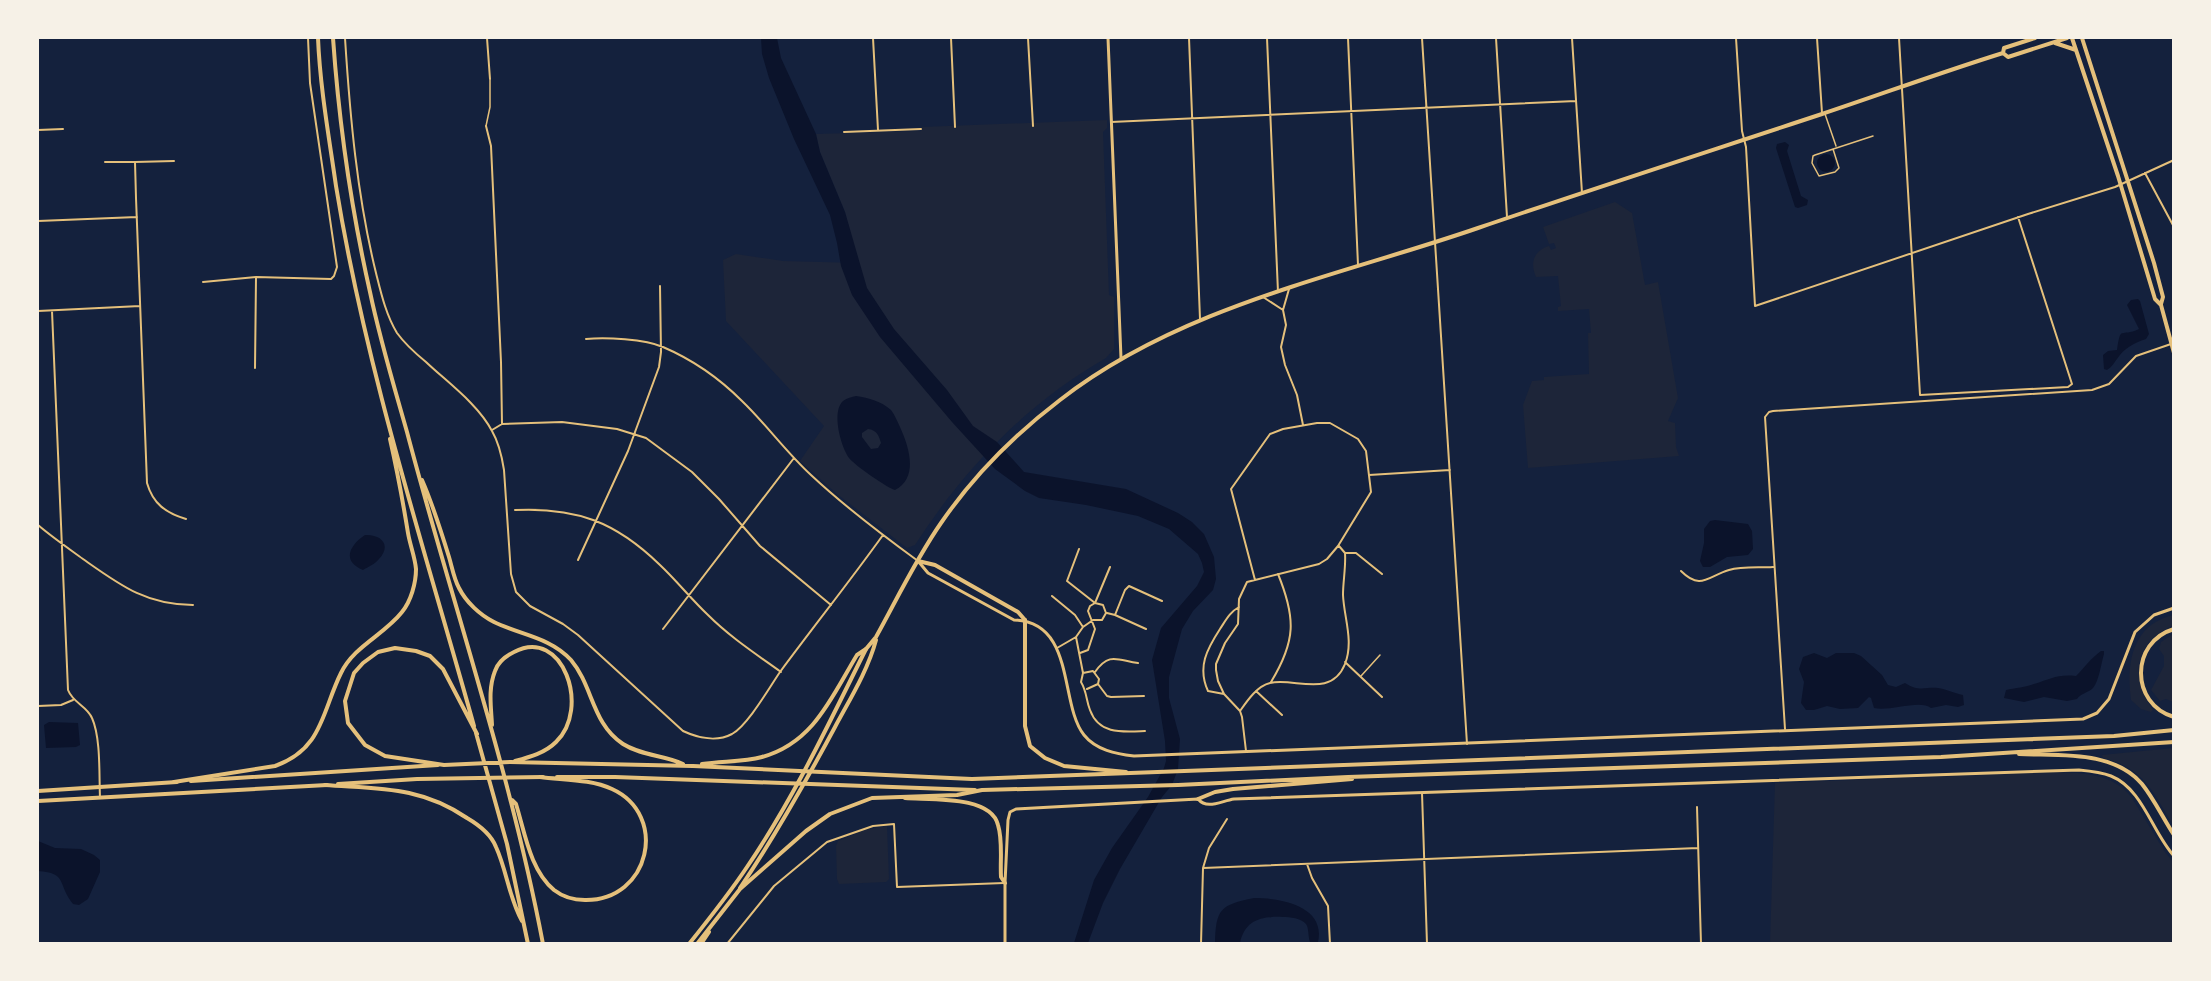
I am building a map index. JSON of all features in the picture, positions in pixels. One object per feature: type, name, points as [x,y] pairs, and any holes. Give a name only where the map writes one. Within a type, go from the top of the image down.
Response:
[{"type":"main road","points":[[318,38],[324,101],[350,270],[382,400],[507,844],[528,944]]},
{"type":"main road","points":[[333,38],[340,118],[359,240],[378,327],[510,797],[529,870],[543,944]]},
{"type":"main road","points":[[2003,53],[2004,48],[2035,38]]},
{"type":"main road","points":[[2003,53],[2008,57],[2067,38]]},
{"type":"main road","points":[[2072,38],[2121,184],[2155,299],[2161,305]]},
{"type":"main road","points":[[2082,38],[2129,181],[2163,297],[2161,305],[2174,353]]},
{"type":"main road","points":[[2051,42],[2076,50]]},
{"type":"main road","points":[[688,944],[747,868],[812,757],[866,649],[876,637],[940,524],[1005,446],[1062,398],[1122,358],[1200,320],[1263,297],[1435,243],[2003,53]]},
{"type":"main road","points":[[174,782],[275,766],[301,752],[319,729],[345,666],[362,646],[396,619],[408,604],[416,569],[382,400]]},
{"type":"main road","points":[[416,467],[431,500],[459,589],[473,609],[493,622],[539,638],[571,660],[581,676],[599,720],[624,745],[687,766]]},
{"type":"main road","points":[[918,561],[935,565],[1018,612],[1025,620],[1025,726],[1030,746],[1045,759],[1064,766],[1145,774]]},
{"type":"main road","points":[[2174,629],[2163,634],[2151,644],[2142,660],[2140,676],[2144,690],[2153,706],[2164,714],[2174,717]]},
{"type":"main road","points":[[697,944],[740,889],[798,797],[873,652],[876,637]]},
{"type":"main road","points":[[492,732],[490,689],[495,668],[505,656],[517,650],[533,647],[552,656],[570,681],[573,697],[569,720],[559,740],[548,748],[534,756],[510,762]]},
{"type":"main road","points":[[444,765],[385,756],[366,744],[354,732],[348,723],[345,700],[354,673],[363,663],[378,652],[395,648],[430,656],[443,669],[477,734]]},
{"type":"main road","points":[[693,766],[761,757],[797,741],[814,724],[857,655],[866,649]]},
{"type":"main road","points":[[38,791],[510,762],[693,766],[972,779],[2114,736],[2174,730]]},
{"type":"main road","points":[[38,801],[417,779],[540,777],[615,777],[982,790],[1139,787],[2001,753],[2174,742]]},
{"type":"main road","points":[[2001,753],[2092,758],[2116,765],[2140,782],[2174,835]]},
{"type":"main road","points":[[1198,799],[1215,792],[1233,789],[1389,776]]},
{"type":"main road","points":[[510,797],[516,804],[534,863],[553,890],[564,897],[597,900],[622,889],[641,868],[645,853],[646,838],[641,820],[632,803],[610,788],[540,777]]},
{"type":"main road","points":[[325,785],[410,791],[448,806],[475,823],[496,845],[513,904],[525,927]]},
{"type":"main road","points":[[740,889],[806,831],[830,814],[860,801],[889,796],[957,795],[982,790]]},
{"type":"main road","points":[[889,796],[973,803],[991,812],[999,827],[1001,877],[1005,883]]},
{"type":"main road","points":[[701,944],[721,914]]},
{"type":"street","points":[[203,282],[256,278],[331,279],[334,276],[337,267],[312,94],[308,38]]},
{"type":"street","points":[[345,38],[348,84],[363,206],[384,304],[394,327],[407,345],[472,406],[492,430],[504,470],[511,574],[516,592],[530,606],[564,624],[578,635],[683,730],[700,737],[718,738],[739,730],[883,535]]},
{"type":"street","points":[[487,38],[490,80]]},
{"type":"street","points":[[873,38],[878,130]]},
{"type":"street","points":[[951,38],[955,127]]},
{"type":"street","points":[[1028,38],[1033,126]]},
{"type":"street","points":[[1108,38],[1122,358]]},
{"type":"street","points":[[1189,38],[1200,320]]},
{"type":"street","points":[[1267,38],[1278,293]]},
{"type":"street","points":[[1348,38],[1358,267]]},
{"type":"street","points":[[1422,38],[1467,744]]},
{"type":"street","points":[[1496,38],[1507,218]]},
{"type":"street","points":[[1572,38],[1582,194]]},
{"type":"street","points":[[1736,38],[1742,130],[1745,138],[1755,306],[2121,184],[2174,160]]},
{"type":"street","points":[[1817,38],[1823,113]]},
{"type":"street","points":[[1899,38],[1920,395],[2068,387],[2072,384],[2018,217]]},
{"type":"street","points":[[1111,122],[1576,101]]},
{"type":"street","points":[[486,126],[491,156],[502,424]]},
{"type":"street","points":[[38,130],[63,129]]},
{"type":"street","points":[[844,132],[921,129]]},
{"type":"street","points":[[105,162],[174,161]]},
{"type":"street","points":[[135,162],[147,483],[153,496],[168,514],[186,519]]},
{"type":"street","points":[[2145,173],[2174,226]]},
{"type":"street","points":[[38,221],[137,217]]},
{"type":"street","points":[[255,368],[256,278]]},
{"type":"street","points":[[578,560],[635,434],[659,367],[660,286]]},
{"type":"street","points":[[1289,289],[1283,310],[1286,325],[1281,338],[1282,356],[1297,395],[1303,425]]},
{"type":"street","points":[[1263,297],[1283,310]]},
{"type":"street","points":[[38,311],[141,306]]},
{"type":"street","points":[[52,311],[68,690],[73,700],[82,705],[93,719],[98,753],[100,799]]},
{"type":"street","points":[[585,339],[624,340],[661,346],[700,367],[742,400],[794,458],[827,490],[918,561],[928,573],[1014,620],[1025,620],[1042,630],[1057,648],[1076,721],[1083,735],[1108,752],[1134,756],[2083,719],[2097,713],[2109,699],[2135,632],[2154,615],[2174,608]]},
{"type":"street","points":[[1785,729],[1773,567],[1766,414],[1773,411],[2092,390],[2109,384],[2136,356],[2171,344]]},
{"type":"street","points":[[492,430],[502,424],[570,422],[635,434],[651,441],[692,472],[768,554],[831,605]]},
{"type":"street","points":[[1246,752],[1240,711],[1224,694],[1216,675],[1216,664],[1225,643],[1238,624],[1239,600],[1247,582],[1256,580],[1278,574],[1319,564],[1328,559],[1338,546],[1371,492],[1366,451],[1358,439],[1330,423],[1303,425],[1270,434],[1232,489],[1256,580]]},
{"type":"street","points":[[663,629],[794,458]]},
{"type":"street","points":[[1369,475],[1451,470]]},
{"type":"street","points":[[515,510],[550,510],[596,519],[610,526],[646,552],[715,622],[781,672]]},
{"type":"street","points":[[38,525],[61,544],[134,593],[162,602],[193,605]]},
{"type":"street","points":[[1270,682],[1320,684],[1333,678],[1345,662],[1349,632],[1343,598],[1345,554],[1338,546]]},
{"type":"street","points":[[1079,549],[1067,581],[1094,603],[1103,605],[1106,613]]},
{"type":"street","points":[[1345,554],[1356,553],[1382,574]]},
{"type":"street","points":[[1079,654],[1088,650],[1095,633],[1088,608],[1094,603],[1110,567]]},
{"type":"street","points":[[1680,571],[1698,582],[1709,580],[1729,570],[1773,567]]},
{"type":"street","points":[[1240,711],[1256,691],[1270,682],[1283,662],[1291,630],[1287,597],[1278,574]]},
{"type":"street","points":[[1115,615],[1125,590],[1129,586],[1162,601]]},
{"type":"street","points":[[1052,596],[1075,615],[1083,627]]},
{"type":"street","points":[[1224,694],[1208,691],[1203,670],[1204,655],[1210,642],[1229,615],[1239,607]]},
{"type":"street","points":[[1106,613],[1146,629]]},
{"type":"street","points":[[1057,648],[1076,637],[1083,627],[1093,620],[1102,620],[1106,613]]},
{"type":"street","points":[[1076,637],[1083,673],[1081,682],[1086,690],[1094,718],[1106,729],[1120,732],[1145,731]]},
{"type":"street","points":[[1095,672],[1103,661],[1110,659],[1138,663]]},
{"type":"street","points":[[1345,662],[1382,697]]},
{"type":"street","points":[[1083,673],[1095,672]]},
{"type":"street","points":[[1095,672],[1098,684],[1111,698],[1144,696]]},
{"type":"street","points":[[1086,690],[1098,684]]},
{"type":"street","points":[[1256,691],[1282,716]]},
{"type":"street","points":[[38,706],[61,705],[73,700]]},
{"type":"street","points":[[1005,944],[1005,883],[1009,815],[1016,809],[1198,799],[1208,805],[1234,800],[2079,770],[2113,777],[2127,787],[2174,856]]},
{"type":"street","points":[[1422,793],[1427,944]]},
{"type":"street","points":[[1697,807],[1701,944]]},
{"type":"street","points":[[1201,944],[1203,868],[1209,848],[1227,819]]},
{"type":"street","points":[[727,944],[774,886],[827,842],[873,826],[894,824],[897,887],[1005,883]]},
{"type":"street","points":[[1203,868],[1698,848]]},
{"type":"street","points":[[1307,864],[1328,906],[1330,944]]},
{"type":"lane","points":[[486,126],[490,107],[490,80]]},
{"type":"lane","points":[[1823,113],[1835,148],[1839,168],[1835,172],[1819,176],[1815,172],[1812,158],[1815,154],[1835,148],[1873,136]]},
{"type":"lane","points":[[1360,677],[1380,655]]},
{"type":"shaded area","points":[[761,38],[777,38],[781,58],[816,134],[820,152],[845,212],[867,288],[894,329],[947,390],[973,426],[997,442],[1024,472],[1126,489],[1178,513],[1204,534],[1214,557],[1216,579],[1213,590],[1193,611],[1182,629],[1169,677],[1169,698],[1180,739],[1178,769],[1172,785],[1162,797],[1120,869],[1103,903],[1088,943],[1074,943],[1094,880],[1112,848],[1148,797],[1164,768],[1165,741],[1152,660],[1161,628],[1197,586],[1204,572],[1202,563],[1198,554],[1169,529],[1138,516],[1039,498],[1025,491],[995,469],[880,337],[852,295],[841,266],[830,215],[794,139],[769,78],[762,54]]},
{"type":"shaded area","points":[[1107,120],[1107,128],[1103,132],[1109,295],[1114,297],[1114,349],[1106,358],[1050,396],[999,440],[954,490],[915,545],[907,548],[837,494],[800,461],[824,426],[726,321],[723,260],[736,254],[783,261],[858,263],[845,212],[820,152],[816,134],[921,131],[922,127]]},
{"type":"shaded area","points":[[1785,142],[1789,145],[1787,151],[1801,196],[1808,200],[1807,205],[1798,208],[1795,207],[1776,148],[1777,144]]},
{"type":"shaded area","points":[[1826,154],[1832,157],[1835,163],[1832,169],[1826,172],[1820,169],[1817,163],[1820,157]]},
{"type":"shaded area","points":[[1615,202],[1632,213],[1645,285],[1658,282],[1678,398],[1668,421],[1675,423],[1676,447],[1679,456],[1528,468],[1523,405],[1532,381],[1544,380],[1544,377],[1589,374],[1588,333],[1591,333],[1589,309],[1558,311],[1558,307],[1561,306],[1558,276],[1536,277],[1534,272],[1533,262],[1536,254],[1549,246],[1551,250],[1556,248],[1554,243],[1549,244],[1543,227]]},
{"type":"shaded area","points":[[2131,300],[2140,301],[2149,334],[2146,339],[2126,349],[2109,369],[2104,369],[2103,355],[2108,351],[2117,350],[2121,334],[2139,329],[2127,305]]},
{"type":"shaded area","points":[[856,396],[879,402],[887,407],[900,427],[909,452],[910,470],[902,484],[895,490],[852,461],[846,453],[838,430],[839,406],[848,398]],"holes":[[[868,429],[876,432],[881,443],[878,448],[871,449],[862,437],[862,433]]]},
{"type":"shaded area","points":[[1710,521],[1748,524],[1752,531],[1753,549],[1748,555],[1727,557],[1710,567],[1703,567],[1700,561],[1704,529]]},
{"type":"shaded area","points":[[365,535],[380,538],[385,549],[377,561],[363,570],[352,562],[350,553],[355,543]]},
{"type":"shaded area","points":[[2173,615],[2173,626],[2150,641],[2143,651],[2140,662],[2141,686],[2153,710],[2151,712],[2141,709],[2131,700],[2131,659],[2140,637],[2148,627]]},
{"type":"shaded area","points":[[2173,634],[2173,702],[2166,699],[2160,701],[2151,690],[2164,666],[2164,656],[2159,649],[2161,642]]},
{"type":"shaded area","points":[[2101,651],[2104,651],[2104,654],[2095,685],[2077,699],[2067,701],[2044,697],[2024,702],[2004,698],[2006,690],[2059,676],[2076,676]]},
{"type":"shaded area","points":[[1814,653],[1827,658],[1836,653],[1854,653],[1861,656],[1882,675],[1888,685],[1896,687],[1905,683],[1918,688],[1944,689],[1963,695],[1964,705],[1931,708],[1912,705],[1880,709],[1874,708],[1869,697],[1858,708],[1840,709],[1827,706],[1806,710],[1801,703],[1804,682],[1799,669],[1803,657]]},
{"type":"shaded area","points":[[49,722],[78,723],[80,745],[46,748],[44,725]]},
{"type":"shaded area","points":[[2174,748],[2173,825],[2153,792],[2138,775],[2117,762],[2103,758],[2102,755]]},
{"type":"shaded area","points":[[2057,772],[2088,774],[2108,779],[2125,790],[2132,798],[2173,862],[2173,943],[1770,943],[1775,783]]},
{"type":"shaded area","points":[[887,826],[889,879],[886,882],[839,884],[836,846],[838,841],[865,830]]},
{"type":"shaded area","points":[[38,841],[55,848],[81,849],[100,860],[100,872],[88,899],[79,905],[73,904],[58,877],[38,871]]},
{"type":"shaded area","points":[[1254,898],[1288,902],[1308,912],[1315,920],[1319,930],[1318,942],[1314,944],[1310,942],[1307,926],[1301,920],[1275,917],[1261,919],[1250,924],[1242,935],[1240,943],[1215,943],[1217,923],[1222,910],[1234,903]]}]
